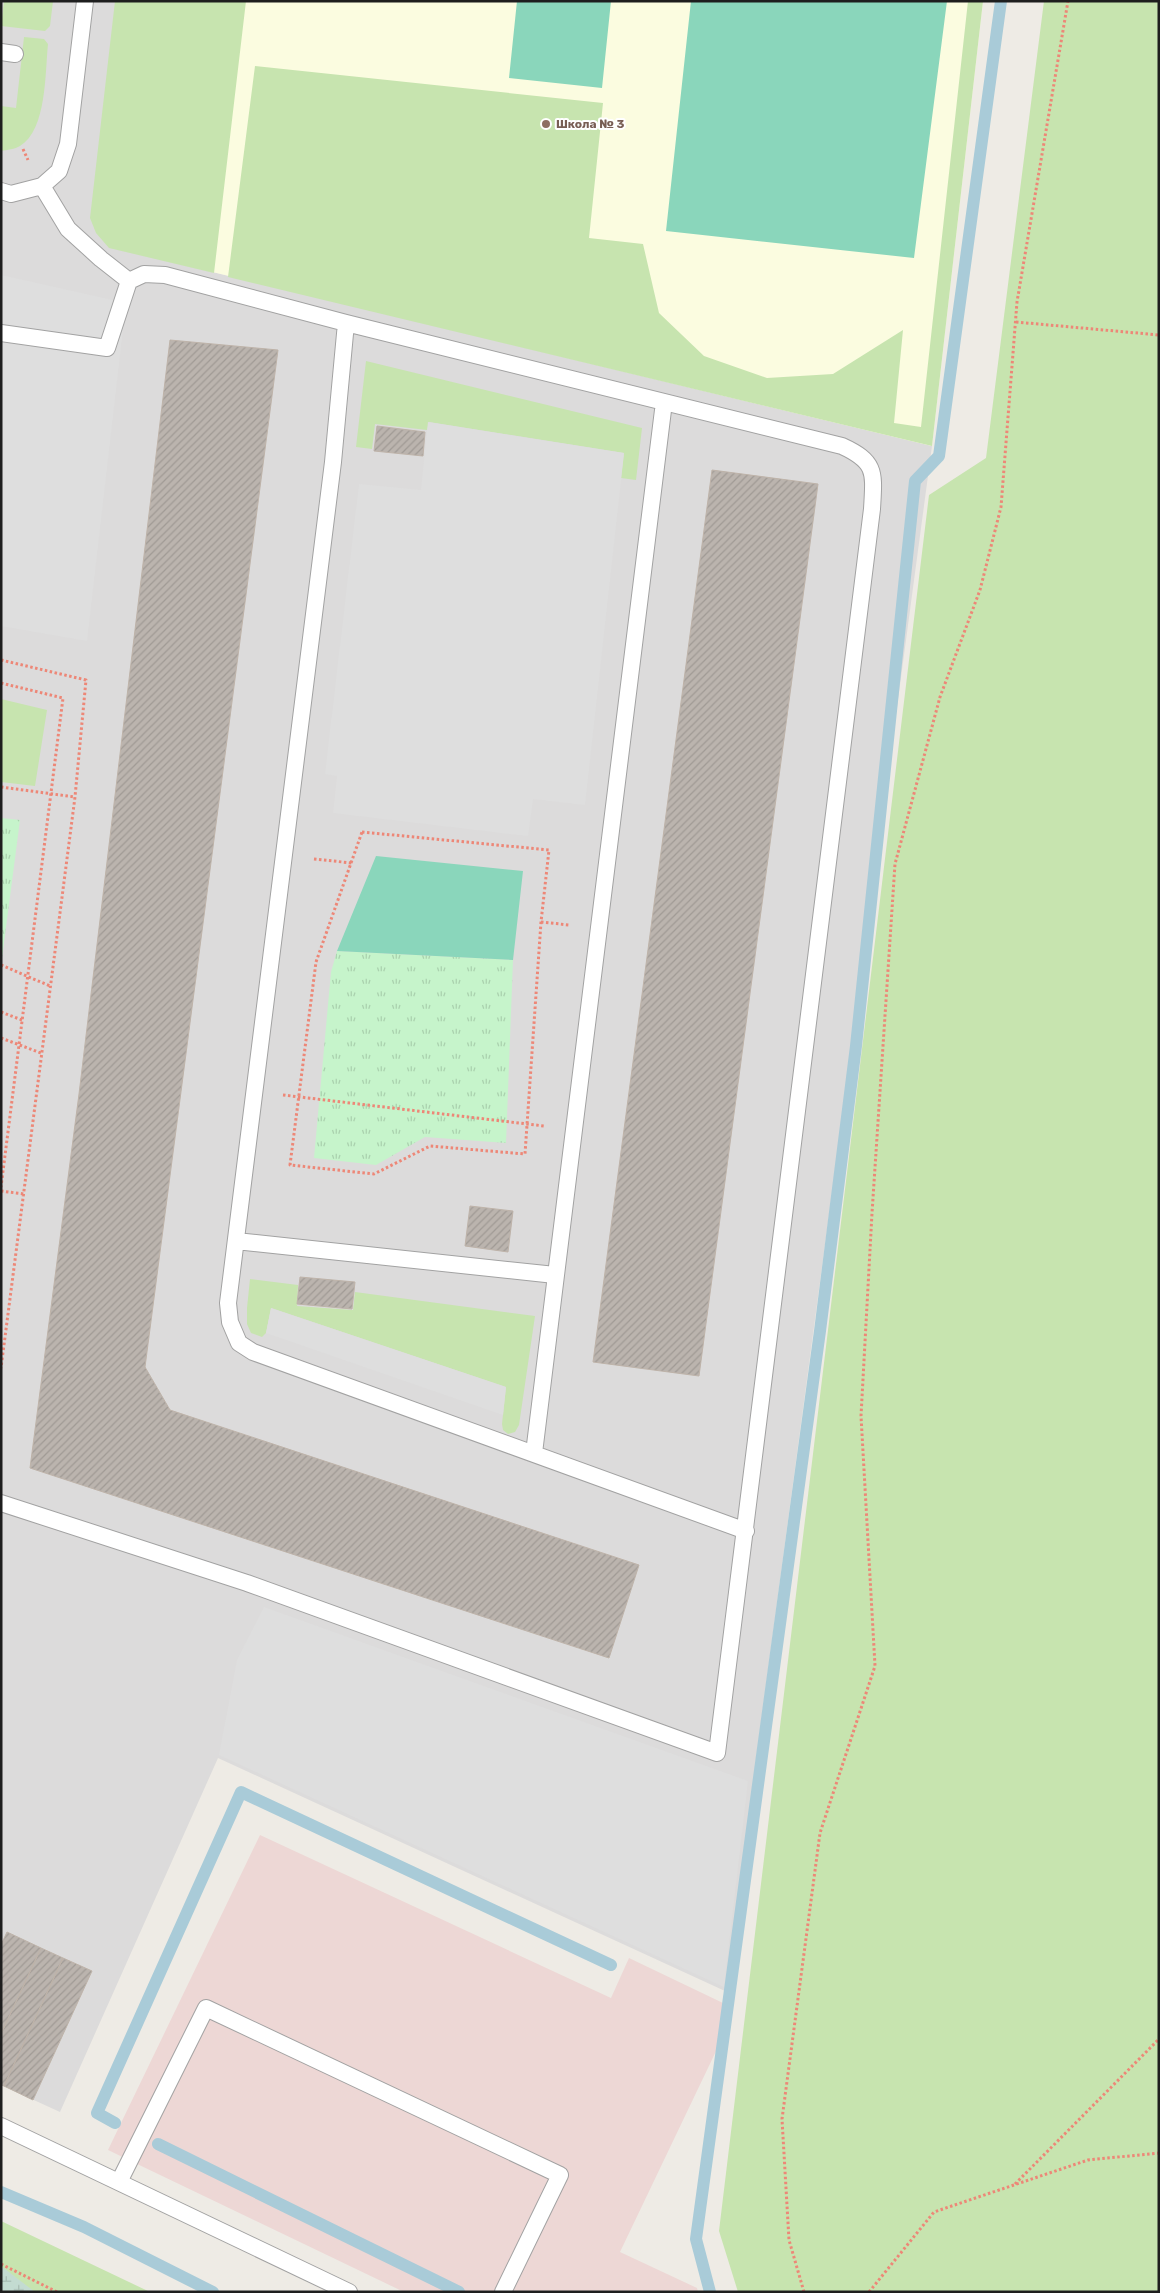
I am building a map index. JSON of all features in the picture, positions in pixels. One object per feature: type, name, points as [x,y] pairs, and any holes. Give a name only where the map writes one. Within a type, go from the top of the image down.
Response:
[{"type":"lane","points":[[1,191],[11,194],[42,186],[59,171],[68,144],[85,1]]},
{"type":"lane","points":[[42,186],[68,228],[129,282]]},
{"type":"lane","points":[[1,332],[107,348],[129,282],[144,274],[165,275],[346,323],[842,446],[862,455],[874,475],[871,518],[717,1753],[247,1583],[1,1503]]},
{"type":"lane","points":[[346,323],[333,462],[228,1303],[230,1322],[239,1343],[253,1352],[746,1531]]},
{"type":"lane","points":[[534,1453],[664,402]]},
{"type":"lane","points":[[236,1241],[555,1275]]},
{"type":"lane","points":[[119,2182],[206,2008],[560,2175],[504,2292]]},
{"type":"lane","points":[[1,2126],[349,2292]]},
{"type":"path","points":[[804,2292],[789,2240],[782,2119],[820,1832],[875,1666],[861,1416],[872,1213],[895,864],[940,697],[980,590],[1001,507],[1017,302],[1068,1]]},
{"type":"path","points":[[1016,322],[1159,336]]},
{"type":"path","points":[[1,660],[86,680],[76,797],[1,1368]]},
{"type":"path","points":[[1,683],[63,698],[1,1187]]},
{"type":"path","points":[[1,787],[76,797]]},
{"type":"path","points":[[362,832],[549,850],[541,922],[525,1154],[430,1146],[374,1174],[290,1164],[298,1098],[316,962],[362,832]]},
{"type":"path","points":[[1,966],[50,986]]},
{"type":"path","points":[[1,1012],[22,1020]]},
{"type":"path","points":[[1,1038],[41,1053]]},
{"type":"path","points":[[254,1092],[574,1129]]},
{"type":"path","points":[[1,1191],[24,1194]]},
{"type":"path","points":[[1014,2184],[1159,2039]]},
{"type":"path","points":[[869,2292],[934,2212],[1088,2160],[1159,2153]]},
{"type":"path","points":[[1,2264],[57,2292]]},
{"type":"shaded area","points":[[1,1],[137,1],[109,247],[932,446],[725,1991],[218,1758],[60,2112],[1,2085]]},
{"type":"shaded area","name":"Школа № 3","points":[[137,1],[983,1],[932,446],[109,247]]},
{"type":"shaded area","points":[[1,275],[126,303],[87,641],[1,626]]},
{"type":"shaded area","points":[[428,422],[624,453],[585,805],[533,799],[528,836],[333,813],[337,776],[325,774],[359,484],[421,490]]},
{"type":"shaded area","points":[[271,1308],[506,1387],[503,1415],[266,1333]]},
{"type":"shaded area","points":[[264,1607],[748,1781],[724,1987],[219,1755],[237,1660]]},
{"type":"shaded area","points":[[260,1835],[611,1998],[629,1958],[723,2003],[718,2047],[620,2252],[697,2288],[698,2292],[404,2292],[108,2150]]},
{"type":"green space","points":[[4,1],[53,1],[50,26],[45,31],[1,26]]},
{"type":"green space","points":[[115,1],[246,1],[214,273],[109,248],[96,233],[90,218]]},
{"type":"green space","points":[[517,1],[611,1],[602,88],[509,78]]},
{"type":"green space","points":[[691,1],[947,1],[914,258],[666,231]]},
{"type":"green space","points":[[968,1],[983,1],[932,446],[228,277],[255,66],[603,103],[589,238],[643,244],[659,313],[704,356],[767,378],[833,374],[903,330],[894,423],[921,427]]},
{"type":"green space","points":[[1044,1],[1159,1],[1159,2292],[738,2292],[719,2231],[929,495],[986,458]]},
{"type":"green space","points":[[24,37],[44,39],[48,44],[43,100],[40,114],[29,138],[18,147],[1,151],[1,106],[16,108]]},
{"type":"green space","points":[[366,361],[642,428],[636,480],[621,478],[624,453],[429,422],[427,430],[375,424],[372,449],[356,447]]},
{"type":"green space","points":[[1,699],[47,710],[35,786],[1,782]]},
{"type":"green space","points":[[1,818],[20,820],[2,958],[1,958]]},
{"type":"green space","points":[[376,856],[523,871],[513,960],[337,951]]},
{"type":"green space","points":[[337,951],[513,960],[506,1143],[425,1137],[376,1165],[314,1158],[331,972]]},
{"type":"green space","points":[[250,1279],[298,1285],[297,1306],[353,1310],[355,1292],[535,1316],[519,1425],[515,1432],[508,1434],[503,1430],[506,1387],[271,1308],[266,1333],[262,1337],[251,1333],[247,1324]]},
{"type":"green space","points":[[1,2221],[150,2292],[1,2292]]},
{"type":"green space","points":[[1,2266],[35,2292],[1,2292]]},
{"type":"building","points":[[170,340],[278,350],[145,1367],[170,1410],[639,1565],[609,1658],[30,1468],[79,1094]]},
{"type":"building","points":[[377,426],[425,432],[423,456],[374,451]]},
{"type":"building","points":[[712,470],[818,484],[699,1376],[593,1362]]},
{"type":"building","points":[[470,1206],[513,1211],[508,1252],[465,1246]]},
{"type":"building","points":[[300,1277],[355,1282],[352,1309],[297,1304]]},
{"type":"building","points":[[7,1932],[41,1948],[1,2034],[1,1945]]},
{"type":"building","points":[[41,1948],[63,1958],[4,2086],[1,2085],[1,2034]]},
{"type":"building","points":[[63,1958],[92,1971],[33,2100],[4,2086]]},
{"type":"waterway","points":[[710,2292],[696,2239],[820,1331],[856,1046],[915,481],[939,456],[1001,1]]},
{"type":"waterway","points":[[115,2123],[97,2113],[241,1792],[611,1965]]},
{"type":"waterway","points":[[158,2144],[459,2292]]},
{"type":"waterway","points":[[1,2192],[84,2227],[213,2292]]},
{"type":"place","name":"Школа № 3","points":[[546,124]]}]
